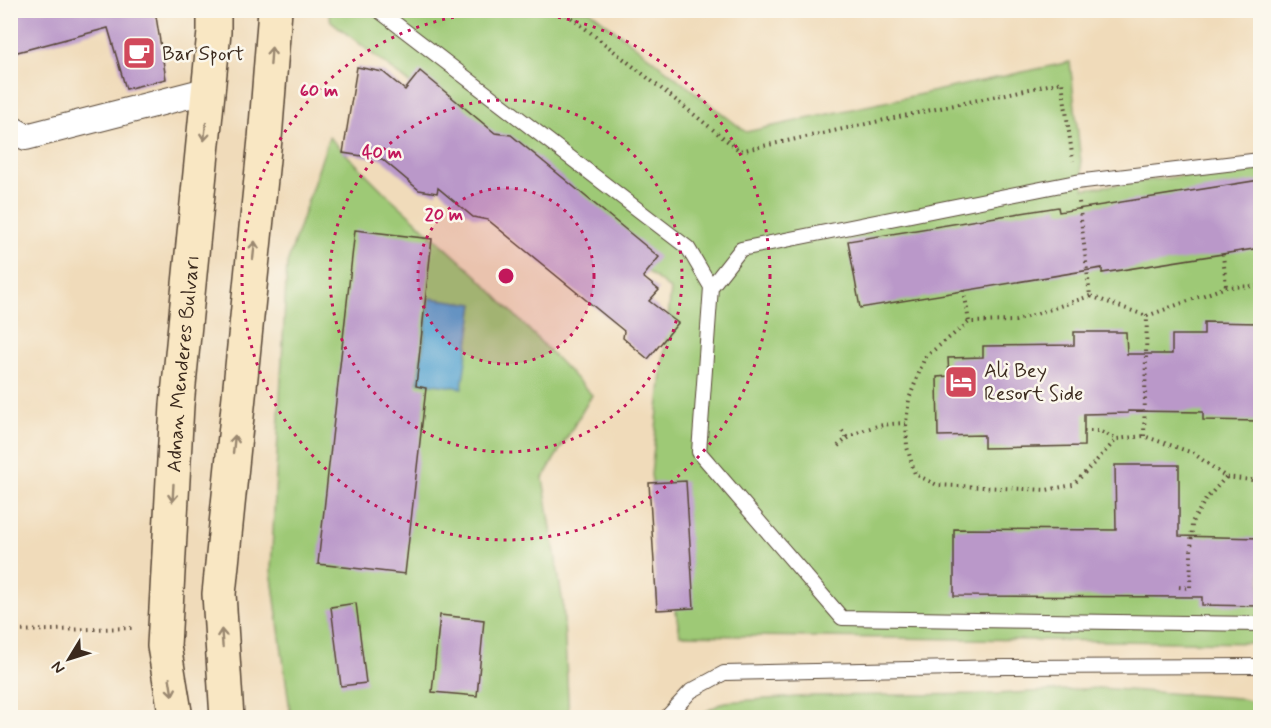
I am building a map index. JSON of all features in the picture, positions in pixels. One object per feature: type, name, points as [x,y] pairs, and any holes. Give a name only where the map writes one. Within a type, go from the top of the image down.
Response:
[{"type":"main road","name":"Adnan Menderes Bulvarı","points":[[176,717],[164,646],[177,405],[209,90],[214,10]]},
{"type":"main road","points":[[227,717],[219,594],[265,139],[275,10]]},
{"type":"street","points":[[10,128],[26,137],[209,90]]},
{"type":"lane","points":[[378,10],[688,248],[711,287]]},
{"type":"lane","points":[[1260,160],[1076,182],[741,249],[711,287],[699,452],[842,618],[1260,624]]},
{"type":"lane","points":[[666,717],[691,691],[724,673],[1005,667],[1260,666]]},
{"type":"path","points":[[562,10],[740,151],[1062,82],[1090,296]]},
{"type":"path","points":[[1223,254],[1226,287]]},
{"type":"path","points":[[1117,439],[1073,485],[1047,490],[937,485],[915,474],[907,447],[906,423],[909,399],[925,357],[969,322],[1015,321],[1090,296],[1147,316],[1226,287],[1260,286]]},
{"type":"path","points":[[964,290],[969,322]]},
{"type":"path","points":[[1144,436],[1147,316]]},
{"type":"path","points":[[838,446],[847,438],[878,424],[906,423]]},
{"type":"path","points":[[842,430],[847,438]]},
{"type":"path","points":[[1084,431],[1099,430],[1117,439],[1144,436],[1193,453],[1226,477],[1260,481]]},
{"type":"path","points":[[1179,587],[1190,588],[1192,522],[1206,499],[1226,477]]},
{"type":"path","points":[[10,631],[165,628]]},
{"type":"green space","name":"Ali Bey Resort Side","points":[[328,11],[590,11],[746,132],[1070,62],[1084,189],[1260,166],[1260,643],[680,635],[651,475],[671,290],[331,21]]},
{"type":"green space","points":[[329,137],[383,191],[477,276],[592,395],[543,478],[563,604],[569,717],[291,718],[271,570],[287,264]]},
{"type":"green space","points":[[1098,688],[1238,698],[1260,704],[1260,717],[699,717],[724,702],[812,696],[997,694]]},
{"type":"water","points":[[430,298],[474,304],[462,388],[418,382]]},
{"type":"building","points":[[10,10],[155,10],[166,79],[126,89],[108,28],[10,54]]},
{"type":"building","points":[[357,67],[383,72],[405,90],[420,71],[495,133],[511,135],[659,257],[643,277],[659,290],[649,301],[678,323],[648,359],[623,338],[624,331],[488,220],[473,217],[438,188],[437,193],[419,190],[382,159],[343,153]]},
{"type":"building","points":[[1260,180],[1260,248],[1102,273],[1102,268],[860,308],[848,241],[1058,207],[1059,212]]},
{"type":"building","points":[[355,230],[432,239],[416,386],[426,388],[405,574],[318,564]]},
{"type":"building","points":[[1204,322],[1260,323],[1260,421],[1203,420],[1203,412],[1128,411],[1128,413],[1084,414],[1084,446],[984,448],[984,435],[938,436],[937,377],[949,376],[948,358],[983,357],[983,346],[1074,345],[1074,332],[1126,332],[1127,354],[1172,354],[1172,335],[1204,335]]},
{"type":"building","points":[[1115,465],[1179,465],[1179,536],[1260,538],[1260,606],[1202,605],[1202,597],[954,596],[954,529],[1116,530]]},
{"type":"building","points":[[686,481],[694,608],[657,610],[649,483]]},
{"type":"building","points":[[356,603],[366,683],[341,686],[331,607]]},
{"type":"building","points":[[440,615],[484,620],[477,696],[432,692]]},
{"type":"place","name":"Bar Sport","points":[[139,53]]},
{"type":"place","name":"Ali Bey Resort Side","points":[[961,382]]}]
